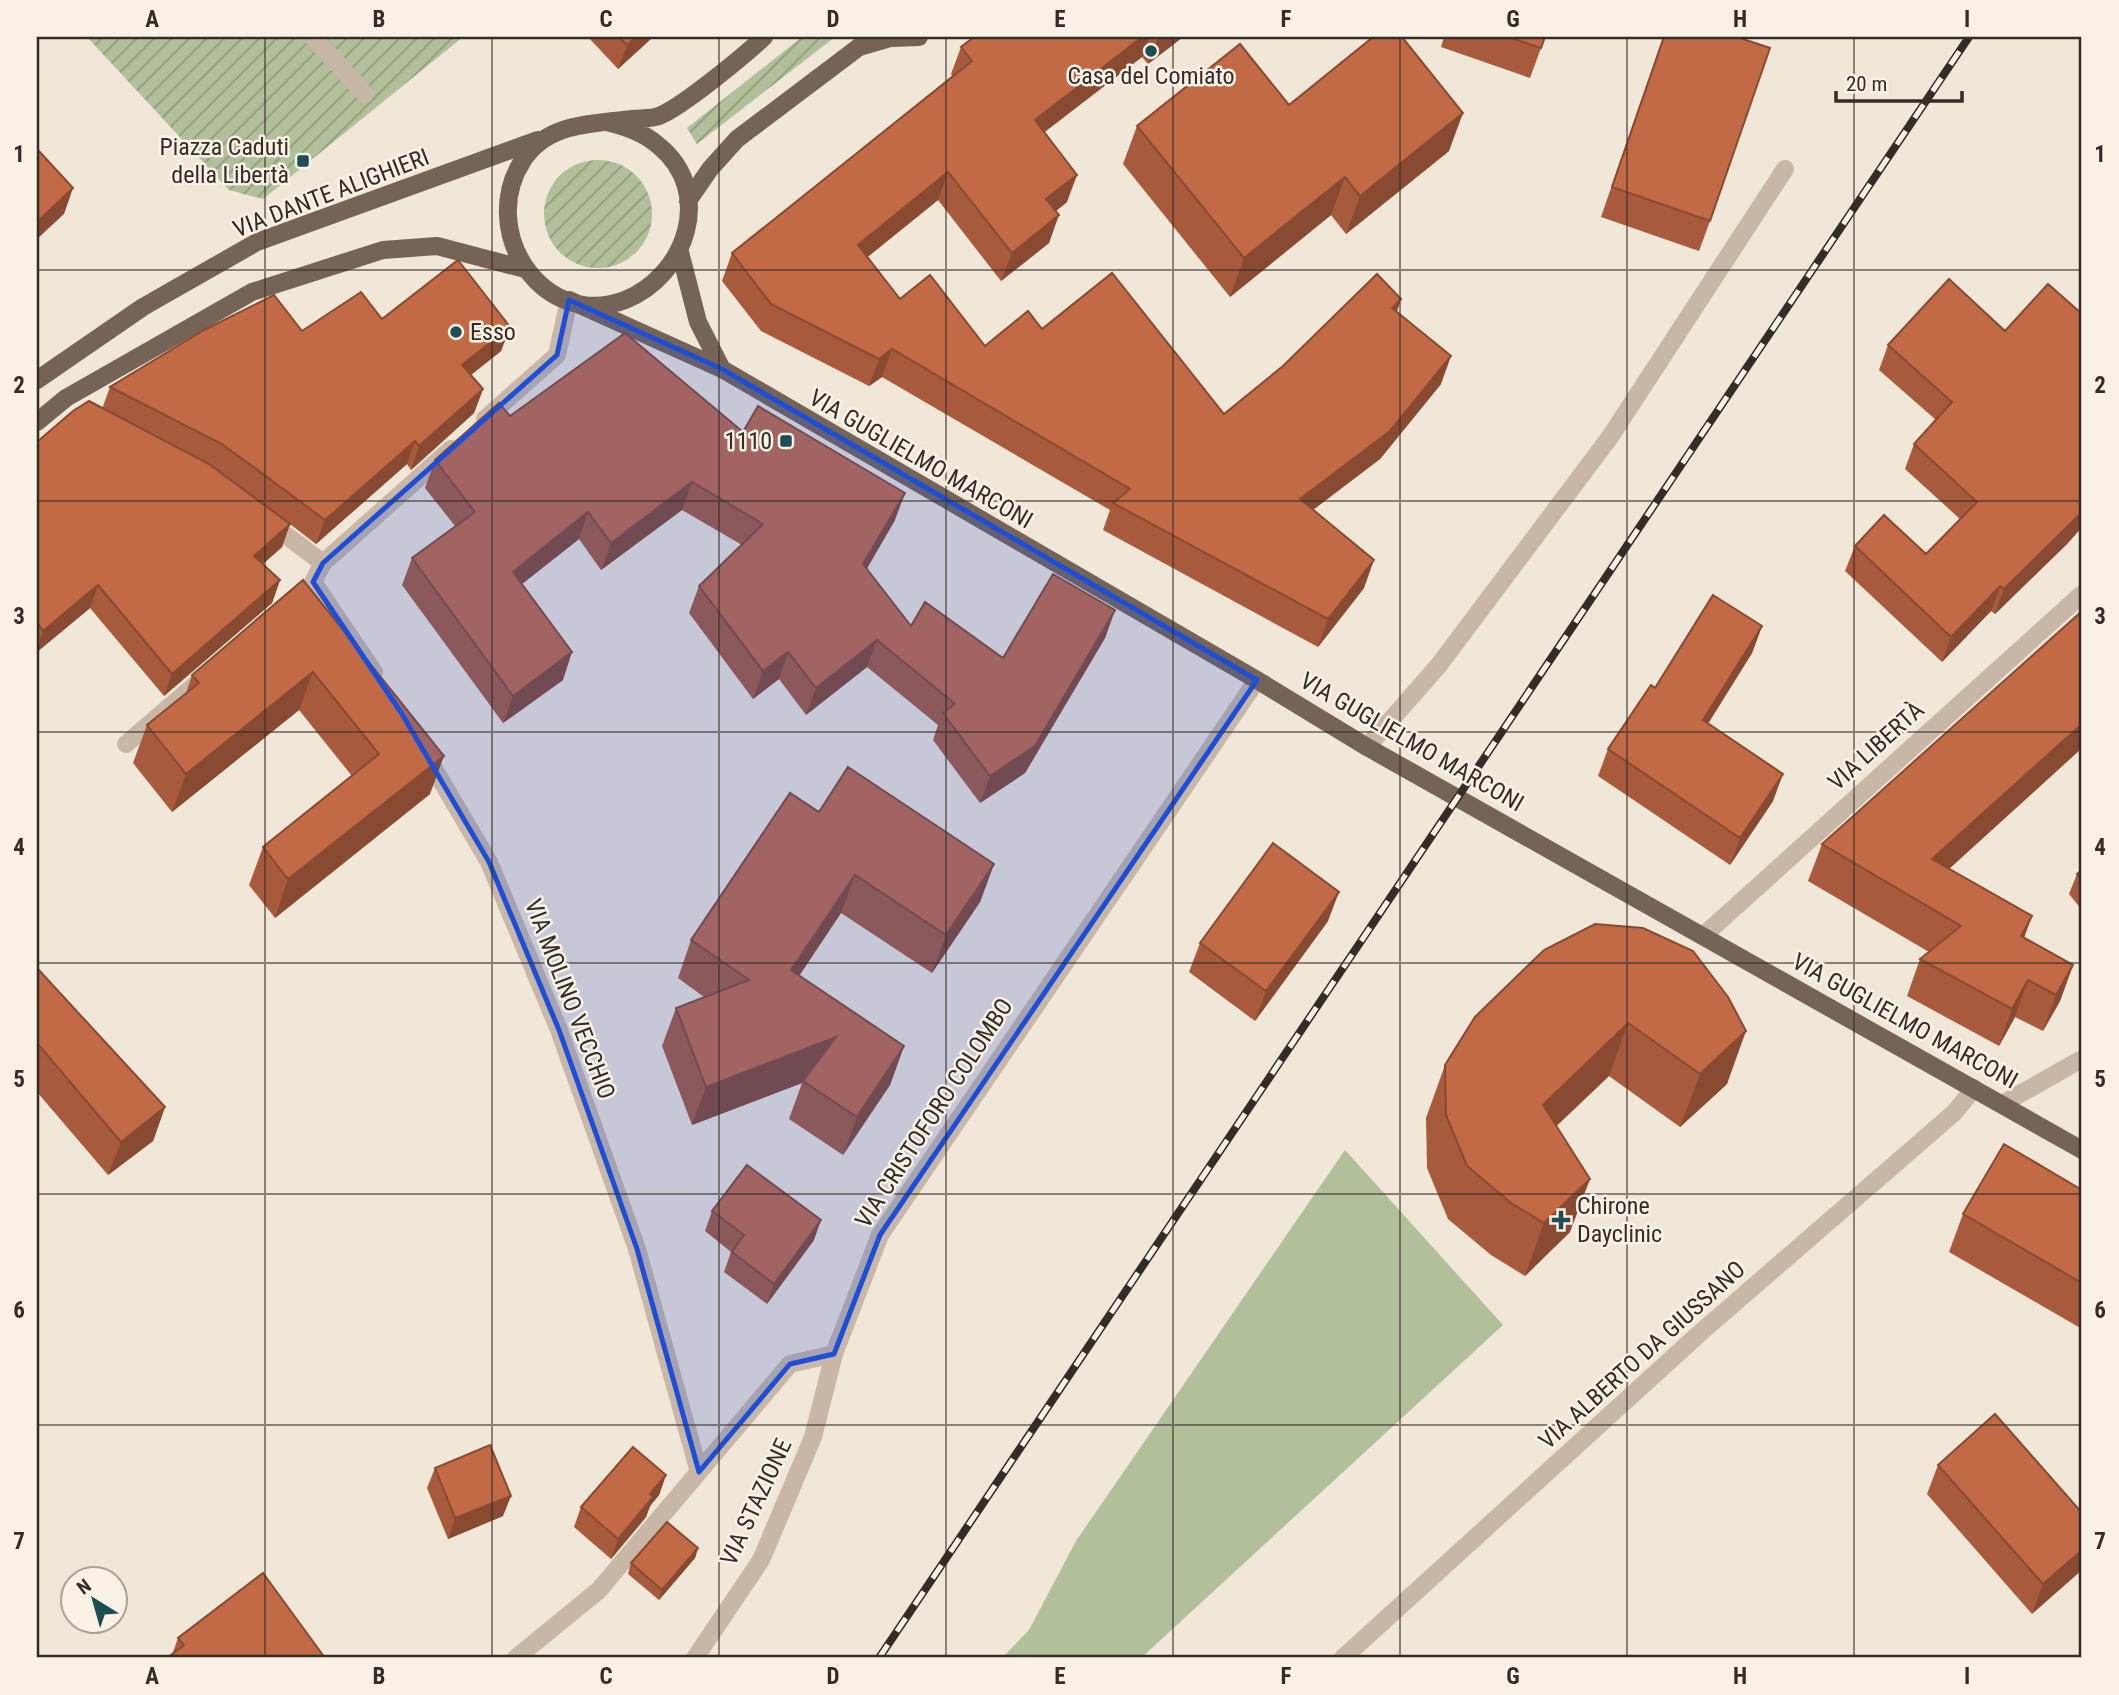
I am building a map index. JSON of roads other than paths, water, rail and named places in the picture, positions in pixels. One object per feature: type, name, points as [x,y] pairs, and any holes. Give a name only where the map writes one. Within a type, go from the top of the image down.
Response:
[{"type":"main road","points":[[607,122],[636,130],[661,147],[679,172],[688,201],[688,227],[680,252],[665,274],[645,291],[595,304],[569,300],[545,288],[525,269],[511,243],[506,214],[510,185],[524,158],[545,138],[564,128],[607,122],[658,117],[764,37]]},
{"type":"main road","points":[[688,201],[710,169],[737,139],[859,47],[890,38],[919,37]]},
{"type":"main road","name":"VIA DANTE ALIGHIERI","points":[[38,378],[144,307],[257,242],[545,138]]},
{"type":"main road","points":[[37,422],[66,398],[252,292],[383,250],[437,246],[525,269]]},
{"type":"main road","points":[[680,252],[698,322],[722,369]]},
{"type":"main road","name":"VIA GUGLIELMO MARCONI","points":[[569,300],[722,369],[1257,680],[1367,747],[2082,1150]]},
{"type":"street","points":[[313,37],[365,94]]},
{"type":"street","points":[[1367,747],[1439,665],[1610,437],[1785,169]]},
{"type":"street","points":[[387,692],[308,587],[323,563],[556,355],[569,300]]},
{"type":"street","points":[[249,509],[323,563]]},
{"type":"street","name":"VIA LIBERTÀ","points":[[1703,936],[2082,594]]},
{"type":"street","points":[[127,744],[220,663]]},
{"type":"street","name":"VIA CRISTOFORO COLOMBO","points":[[834,1354],[880,1235],[1257,680]]},
{"type":"street","name":"VIA MOLINO VECCHIO","points":[[416,736],[489,862],[559,1030],[637,1249],[699,1472]]},
{"type":"street","points":[[2002,1104],[2082,1059]]},
{"type":"street","name":"VIA ALBERTO DA GIUSSANO","points":[[1343,1658],[1700,1332],[1955,1112],[1974,1088]]},
{"type":"street","points":[[516,1658],[600,1590],[790,1364],[834,1354]]},
{"type":"street","name":"VIA STAZIONE","points":[[695,1658],[761,1560],[813,1437],[834,1354]]},
{"type":"railway","points":[[879,1658],[1969,37]]},
{"type":"place","name":"Casa del Comiato","points":[[1151,51]]},
{"type":"place","name":"Piazza Caduti della Libertà","points":[[303,161]]},
{"type":"place","name":"Esso","points":[[456,332]]},
{"type":"place","name":"1110","points":[[786,441]]},
{"type":"place","name":"Chirone Dayclinic","points":[[1561,1220]]}]
